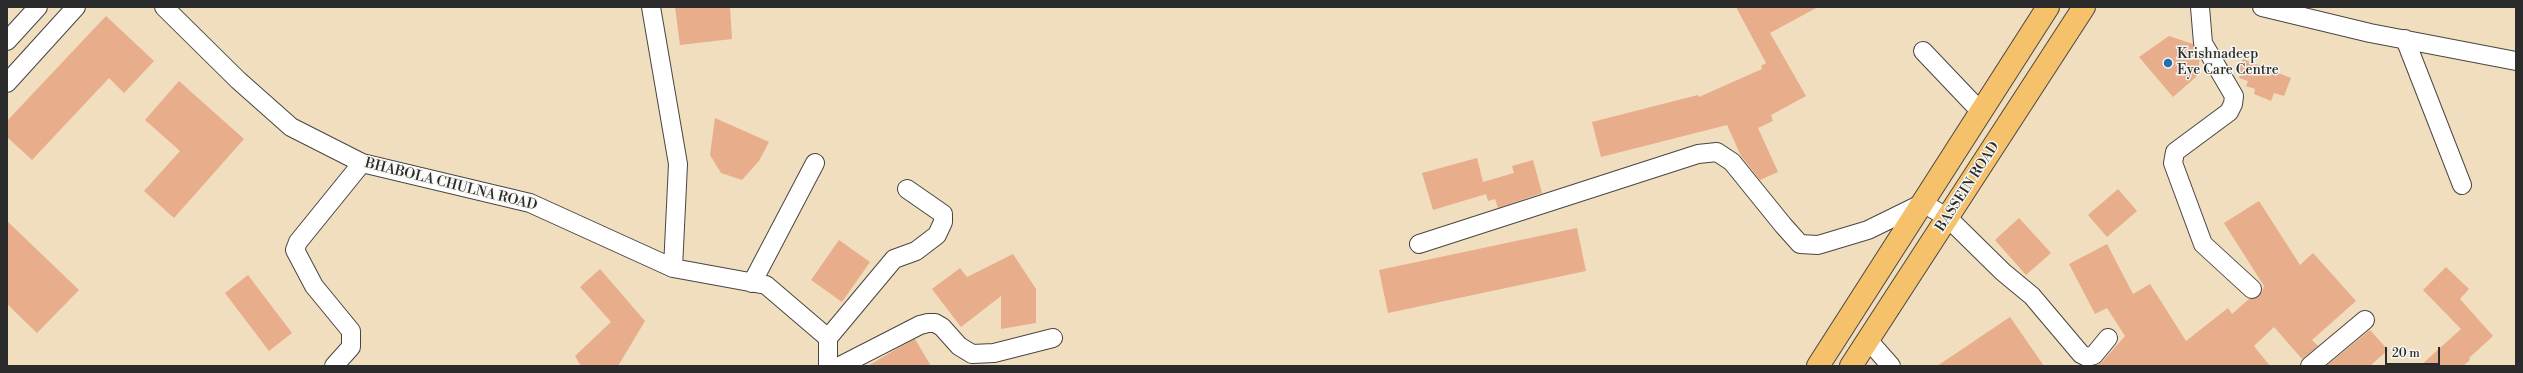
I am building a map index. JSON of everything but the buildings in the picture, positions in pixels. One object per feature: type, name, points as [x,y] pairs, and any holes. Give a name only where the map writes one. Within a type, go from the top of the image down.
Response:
[{"type":"main road","points":[[1818,366],[2048,7]]},
{"type":"main road","name":"BASSEIN ROAD","points":[[1851,366],[2085,7]]},
{"type":"street","points":[[7,41],[38,7]]},
{"type":"street","points":[[7,83],[76,7]]},
{"type":"street","name":"BHABOLA CHULNA ROAD","points":[[164,7],[238,80],[291,127],[362,163],[530,203],[673,268],[766,285],[828,338]]},
{"type":"street","points":[[651,7],[678,164],[673,268]]},
{"type":"street","points":[[2200,7],[2203,43],[2234,96],[2233,104],[2229,112],[2176,152],[2173,162],[2203,244],[2252,288]]},
{"type":"street","points":[[2262,7],[2405,40],[2516,61]]},
{"type":"street","points":[[2405,40],[2462,185]]},
{"type":"street","points":[[1923,51],[1981,112]]},
{"type":"street","points":[[1419,244],[1698,154],[1717,152],[1732,162],[1800,244],[1818,245],[1868,230],[1923,203],[1948,218],[2003,272],[2032,296],[2081,354],[2087,357],[2094,355],[2108,338]]},
{"type":"street","points":[[752,283],[815,162]]},
{"type":"street","points":[[334,366],[351,347],[351,331],[314,286],[295,250],[298,242],[362,163]]},
{"type":"street","points":[[828,366],[828,338],[890,262],[894,259],[916,252],[937,235],[943,222],[943,214],[907,189]]},
{"type":"street","points":[[2310,366],[2365,320]]},
{"type":"street","points":[[840,366],[920,325],[928,323],[935,323],[942,327],[959,346],[972,354],[994,353],[1053,338]]},
{"type":"street","points":[[1868,340],[1891,366]]},
{"type":"place","name":"Krishnadeep Eye Care Centre","points":[[2168,63]]}]
